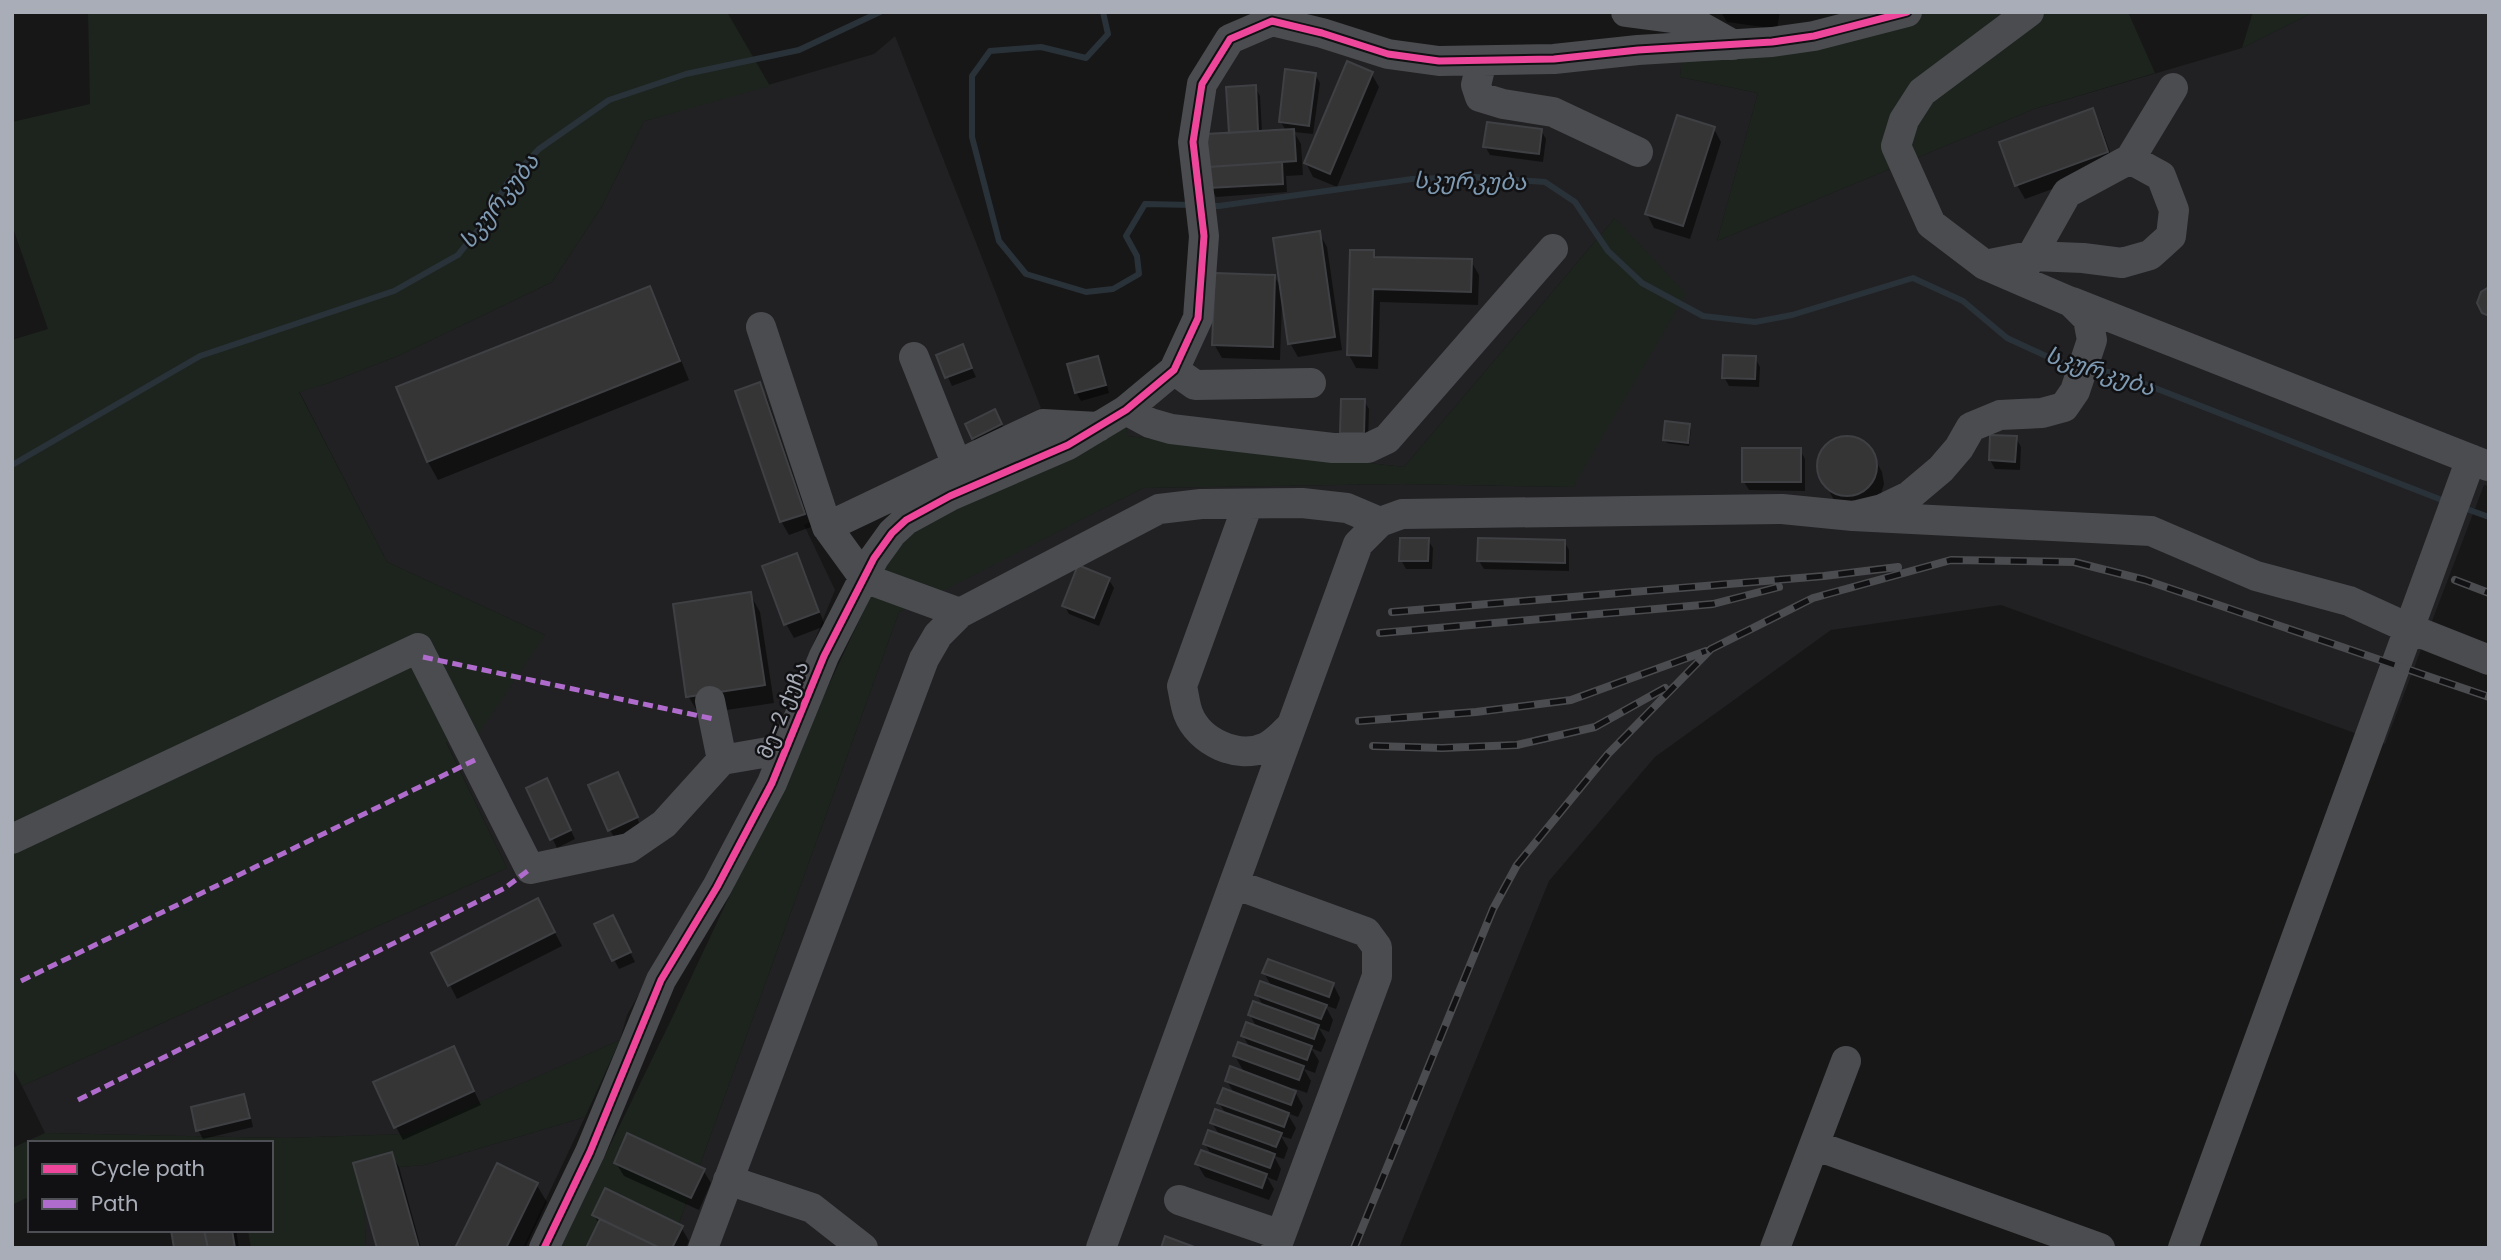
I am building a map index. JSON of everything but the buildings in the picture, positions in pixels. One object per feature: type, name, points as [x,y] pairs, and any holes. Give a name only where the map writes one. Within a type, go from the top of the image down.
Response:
[{"type":"street","points":[[1626,12],[1679,19],[1700,26],[1734,45]]},
{"type":"street","points":[[1319,23],[1388,54],[1439,61],[1482,61],[1554,59],[1814,36],[1907,12]]},
{"type":"street","points":[[2029,12],[1922,92],[1904,120],[1896,146],[1931,224],[1985,265],[2024,268],[2083,258],[2122,262],[2150,255],[2171,236],[2174,211],[2161,176],[2130,159]]},
{"type":"street","name":"მე-2 ქუჩა","points":[[544,1248],[590,1152],[661,979],[723,875],[772,783],[824,656],[864,578],[892,533],[906,520],[950,496],[1068,445],[1126,410],[1174,370],[1198,318],[1204,236],[1193,142],[1202,84],[1230,39],[1272,21],[1319,23]]},
{"type":"street","points":[[1482,61],[1476,85],[1480,97],[1503,104],[1553,112],[1638,152]]},
{"type":"street","points":[[2024,268],[2067,193],[2130,159],[2173,88]]},
{"type":"street","points":[[1126,410],[1150,423],[1171,429],[1334,448],[1368,448],[1387,439],[1552,248]]},
{"type":"street","points":[[1853,516],[1882,509],[1909,496],[1941,469],[1959,448],[1971,427],[2000,415],[2042,413],[2064,407],[2076,391],[2092,340],[2088,319],[2071,302],[2024,268]]},
{"type":"street","points":[[2071,302],[2475,468],[2445,529],[2183,1248]]},
{"type":"street","points":[[761,327],[827,527],[864,578],[960,613]]},
{"type":"street","points":[[914,357],[957,465],[950,496]]},
{"type":"street","points":[[1174,370],[1195,385],[1311,383]]},
{"type":"street","points":[[827,527],[1043,424],[1098,427]]},
{"type":"street","points":[[703,1248],[924,659],[937,635],[960,613],[1159,509],[1200,503],[1302,503],[1348,508],[1380,522]]},
{"type":"street","points":[[1248,503],[1182,686],[1188,715],[1206,738],[1231,750],[1250,752],[1268,746],[1291,726]]},
{"type":"street","points":[[1101,1248],[1358,544],[1380,522],[1402,514],[1783,509],[1853,516],[2151,531],[2256,576],[2349,601],[2489,660]]},
{"type":"street","points":[[12,839],[418,648],[530,869],[629,848],[664,824],[722,760],[785,750]]},
{"type":"street","points":[[710,701],[722,760]]},
{"type":"street","points":[[1179,1200],[1279,1241],[1377,976],[1377,947],[1366,932],[1234,884]]},
{"type":"street","points":[[1775,1248],[1846,1061]]},
{"type":"street","points":[[1814,1145],[2100,1248]]},
{"type":"street","points":[[728,1180],[812,1208],[863,1248]]},
{"type":"shaded area","points":[[88,12],[727,12],[770,86],[644,121],[602,206],[552,282],[400,355],[299,392],[387,562],[545,635],[479,733],[446,742],[507,868],[22,1086],[12,1066],[12,340],[48,329],[12,225],[12,122],[90,104]]},
{"type":"shaded area","points":[[1907,12],[2128,12],[2155,73],[2034,109],[1717,241],[1758,93],[1680,77],[1683,47]]},
{"type":"shaded area","points":[[2253,12],[2314,12],[2242,48]]},
{"type":"shaded area","points":[[2314,12],[2489,12],[2489,486],[2484,485],[2385,744],[2001,605],[1831,630],[1655,757],[1549,881],[1399,1248],[670,1248],[899,612],[1143,488],[1402,484],[1573,487],[1615,218],[1404,467],[1127,436],[1126,410],[1198,318],[1202,84],[1272,21],[1388,54],[1683,47],[1680,77],[1758,93],[1717,241],[2034,109],[2242,48]]},
{"type":"shaded area","points":[[895,36],[1041,408],[804,525],[835,590],[762,771],[724,846],[627,1015],[620,1040],[408,1134],[285,1138],[45,1133],[22,1086],[507,868],[446,741],[545,635],[387,562],[299,391],[326,384],[400,355],[552,282],[602,206],[644,121],[874,54]]},
{"type":"shaded area","points":[[1615,218],[1686,294],[1573,487],[1402,484],[1143,488],[925,600],[864,578],[892,533],[1126,410],[1127,436],[1404,467]]},
{"type":"shaded area","points":[[874,589],[914,605],[899,612],[670,1248],[560,1248],[672,1018]]},
{"type":"shaded area","points":[[620,1040],[585,1117],[424,1165],[363,1170],[366,1248],[251,1248],[248,1232],[273,1232],[273,1141],[28,1141],[28,1202],[26,1198],[12,1205],[12,1148],[45,1133],[285,1138],[407,1134]]},
{"type":"shaded area","points":[[585,1117],[523,1248],[366,1248],[362,1170],[424,1165]]},
{"type":"waterway","name":"სკურკუბა","points":[[12,465],[200,356],[394,291],[458,255],[483,224],[508,182],[539,149],[609,100],[686,74],[799,50],[880,12]]},
{"type":"waterway","name":"სკურკუბა","points":[[1103,12],[1108,34],[1086,58],[1041,47],[990,51],[972,76],[972,137],[999,241],[1026,274],[1086,292],[1113,289],[1139,274],[1137,256],[1126,236],[1145,204],[1194,205]]},
{"type":"waterway","name":"სკურკუბა","points":[[1208,206],[1412,179],[1475,177],[1545,182],[1575,202],[1608,251],[1642,283],[1703,316],[1755,322],[1792,315],[1913,278],[1963,301],[2007,338],[2059,362],[2073,365]]},
{"type":"waterway","name":"სკურკუბა","points":[[2091,369],[2119,374],[2447,502]]},
{"type":"waterway","name":"სკურკუბა","points":[[2461,507],[2489,517]]},
{"type":"railway","points":[[1354,1248],[1493,909],[1517,865],[1608,754],[1711,649],[1813,598],[1951,560],[2074,562],[2145,580],[2489,697]]},
{"type":"railway","points":[[1392,612],[1824,576],[1898,567]]},
{"type":"railway","points":[[2455,580],[2489,593]]},
{"type":"railway","points":[[1380,633],[1713,604],[1779,587]]},
{"type":"railway","points":[[1359,721],[1476,712],[1571,700],[1706,651]]},
{"type":"railway","points":[[1373,746],[1442,748],[1517,745],[1595,727],[1665,688]]},
{"type":"marked path","points":[[423,657],[714,719]]},
{"type":"marked path","points":[[21,981],[475,760]]},
{"type":"marked path","points":[[78,1100],[505,888],[530,869]]},
{"type":"cycle path","points":[[544,1248],[590,1152],[661,980],[717,887],[772,783],[824,656],[874,558],[892,533],[906,520],[950,496],[1068,445],[1126,410],[1174,370],[1198,318],[1204,236],[1193,142],[1202,84],[1230,39],[1272,21],[1322,33],[1388,54],[1439,61],[1554,59],[1638,50],[1772,42],[1814,36],[1907,12]]}]
